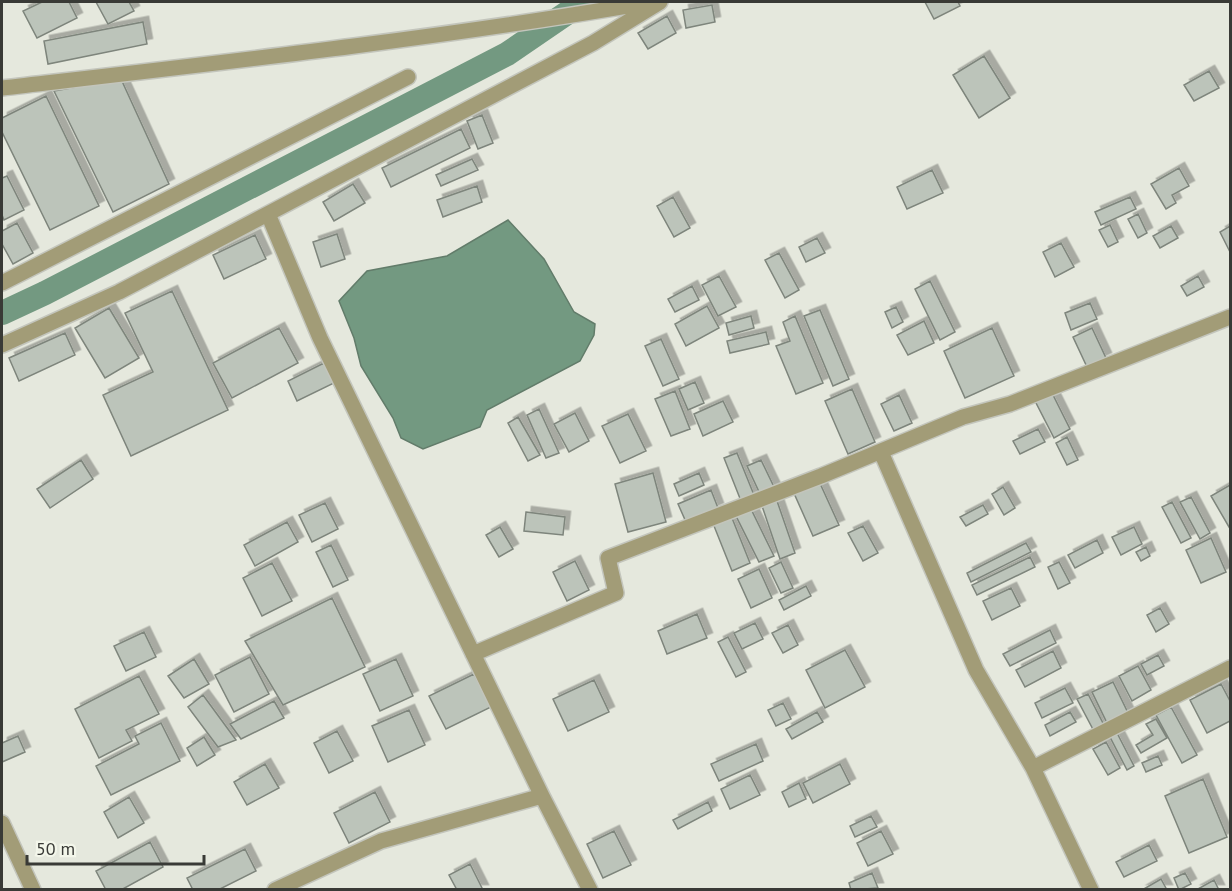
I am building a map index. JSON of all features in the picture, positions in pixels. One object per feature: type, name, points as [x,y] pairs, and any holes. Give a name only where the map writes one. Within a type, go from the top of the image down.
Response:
[{"type":"street","points":[[2,88],[224,62],[651,2]]},
{"type":"street","points":[[2,345],[119,292],[593,43],[660,2]]},
{"type":"street","points":[[2,283],[408,77]]},
{"type":"street","points":[[268,214],[320,338],[542,796],[590,890]]},
{"type":"street","points":[[473,654],[616,593],[608,558],[881,452],[963,417],[1010,404],[1230,317]]},
{"type":"street","points":[[881,452],[976,670],[1033,768],[1091,890]]},
{"type":"street","points":[[1033,768],[1230,668]]},
{"type":"street","points":[[275,890],[381,841],[542,796]]},
{"type":"street","points":[[2,823],[33,890]]},
{"type":"shaded area","points":[[508,220],[544,259],[574,312],[595,324],[594,335],[580,361],[487,410],[480,427],[423,449],[401,438],[393,418],[361,366],[354,338],[339,301],[367,271],[447,256]]},
{"type":"building","points":[[42,2],[69,2],[77,18],[37,38],[23,11]]},
{"type":"building","points":[[96,2],[129,2],[134,11],[108,24]]},
{"type":"building","points":[[925,2],[958,2],[960,6],[934,19]]},
{"type":"building","points":[[712,5],[715,22],[686,28],[683,10]]},
{"type":"building","points":[[667,16],[676,33],[648,49],[638,33]]},
{"type":"building","points":[[143,22],[147,44],[48,64],[44,41]]},
{"type":"building","points":[[984,56],[1010,98],[979,118],[953,75]]},
{"type":"building","points":[[1209,71],[1219,88],[1194,101],[1184,85]]},
{"type":"building","points":[[121,79],[169,184],[113,212],[54,91]]},
{"type":"building","points":[[46,96],[99,206],[50,230],[2,132],[2,118]]},
{"type":"building","points":[[482,115],[493,143],[478,149],[467,121]]},
{"type":"building","points":[[461,129],[470,148],[391,187],[382,168]]},
{"type":"building","points":[[472,159],[478,170],[441,186],[436,175]]},
{"type":"building","points":[[1179,168],[1189,186],[1172,195],[1176,203],[1166,209],[1151,184]]},
{"type":"building","points":[[932,170],[943,193],[907,209],[897,187]]},
{"type":"building","points":[[7,176],[24,210],[4,220],[2,178]]},
{"type":"building","points":[[353,184],[365,203],[334,221],[323,202]]},
{"type":"building","points":[[477,186],[482,202],[443,217],[437,200]]},
{"type":"building","points":[[673,197],[690,228],[674,237],[657,206]]},
{"type":"building","points":[[1130,197],[1136,209],[1101,225],[1095,212]]},
{"type":"building","points":[[1138,214],[1147,233],[1138,238],[1128,219]]},
{"type":"building","points":[[17,223],[33,253],[13,264],[2,244],[2,231]]},
{"type":"building","points":[[1110,225],[1118,242],[1108,247],[1099,230]]},
{"type":"building","points":[[1171,226],[1178,238],[1160,248],[1153,236]]},
{"type":"building","points":[[1230,226],[1230,252],[1220,232]]},
{"type":"building","points":[[337,234],[345,259],[321,267],[313,242]]},
{"type":"building","points":[[255,235],[266,259],[224,279],[213,255]]},
{"type":"building","points":[[817,238],[825,253],[806,262],[799,247]]},
{"type":"building","points":[[1061,243],[1074,267],[1055,277],[1043,252]]},
{"type":"building","points":[[779,253],[799,290],[785,298],[765,260]]},
{"type":"building","points":[[719,276],[736,307],[718,316],[702,285]]},
{"type":"building","points":[[1198,276],[1204,287],[1187,296],[1181,286]]},
{"type":"building","points":[[930,281],[955,332],[940,340],[915,289]]},
{"type":"building","points":[[692,286],[699,300],[675,312],[668,299]]},
{"type":"building","points":[[172,291],[228,410],[131,456],[103,395],[153,372],[125,313]]},
{"type":"building","points":[[1090,303],[1097,319],[1071,330],[1065,313]]},
{"type":"building","points":[[707,306],[719,328],[686,346],[675,324]]},
{"type":"building","points":[[896,307],[903,322],[892,328],[885,312]]},
{"type":"building","points":[[109,308],[139,358],[105,378],[75,328]]},
{"type":"building","points":[[820,310],[849,379],[833,386],[804,316]]},
{"type":"building","points":[[751,316],[754,328],[729,335],[726,323]]},
{"type":"building","points":[[795,316],[823,383],[796,394],[776,346],[790,341],[783,322]]},
{"type":"building","points":[[924,321],[934,343],[908,355],[897,335]]},
{"type":"building","points":[[279,328],[298,363],[232,398],[213,363]]},
{"type":"building","points":[[992,328],[1014,376],[965,398],[944,351]]},
{"type":"building","points":[[1092,328],[1106,358],[1087,367],[1073,337]]},
{"type":"building","points":[[766,332],[769,344],[730,353],[727,341]]},
{"type":"building","points":[[65,333],[75,355],[19,381],[9,358]]},
{"type":"building","points":[[661,339],[679,379],[663,386],[645,346]]},
{"type":"building","points":[[324,363],[334,383],[297,401],[288,381]]},
{"type":"building","points":[[695,382],[704,403],[688,410],[679,389]]},
{"type":"building","points":[[852,389],[875,442],[848,454],[825,401]]},
{"type":"building","points":[[1050,389],[1070,429],[1054,438],[1033,397]]},
{"type":"building","points":[[675,391],[690,429],[671,436],[655,399]]},
{"type":"building","points":[[899,395],[912,423],[894,431],[881,404]]},
{"type":"building","points":[[723,401],[733,422],[703,436],[694,414]]},
{"type":"building","points":[[539,409],[559,453],[546,458],[527,415]]},
{"type":"building","points":[[575,413],[589,441],[569,452],[554,424]]},
{"type":"building","points":[[628,414],[646,451],[620,463],[602,426]]},
{"type":"building","points":[[518,417],[540,455],[528,461],[508,423]]},
{"type":"building","points":[[1038,429],[1045,442],[1020,454],[1013,441]]},
{"type":"building","points":[[1067,437],[1078,460],[1067,465],[1056,443]]},
{"type":"building","points":[[737,453],[754,495],[741,501],[724,458]]},
{"type":"building","points":[[81,460],[93,479],[50,508],[37,489]]},
{"type":"building","points":[[761,460],[775,489],[761,496],[747,466]]},
{"type":"building","points":[[653,473],[666,522],[628,532],[615,484]]},
{"type":"building","points":[[699,473],[704,485],[679,496],[674,484]]},
{"type":"building","points":[[818,479],[839,525],[813,536],[793,491]]},
{"type":"building","points":[[1230,485],[1230,526],[1229,527],[1211,496]]},
{"type":"building","points":[[1003,487],[1015,508],[1004,515],[992,494]]},
{"type":"building","points":[[711,490],[718,508],[686,522],[678,504]]},
{"type":"building","points":[[1191,497],[1210,533],[1200,539],[1180,502]]},
{"type":"building","points":[[776,498],[795,553],[780,559],[761,503]]},
{"type":"building","points":[[1172,502],[1191,538],[1181,543],[1162,507]]},
{"type":"building","points":[[325,503],[338,529],[312,542],[299,515]]},
{"type":"building","points":[[983,505],[988,514],[966,526],[960,517]]},
{"type":"building","points":[[750,507],[774,556],[759,562],[735,514]]},
{"type":"building","points":[[526,512],[565,517],[563,535],[524,531]]},
{"type":"building","points":[[730,513],[750,563],[732,571],[712,521]]},
{"type":"building","points":[[287,522],[298,542],[255,566],[244,545]]},
{"type":"building","points":[[863,526],[878,553],[863,561],[848,533]]},
{"type":"building","points":[[500,527],[513,549],[499,557],[486,535]]},
{"type":"building","points":[[1134,527],[1142,544],[1121,555],[1112,537]]},
{"type":"building","points":[[1211,538],[1226,572],[1201,583],[1186,550]]},
{"type":"building","points":[[1097,540],[1103,553],[1075,568],[1068,555]]},
{"type":"building","points":[[1026,543],[1031,552],[971,582],[967,573]]},
{"type":"building","points":[[331,545],[348,580],[333,587],[316,552]]},
{"type":"building","points":[[1146,547],[1150,556],[1141,561],[1136,552]]},
{"type":"building","points":[[1030,557],[1035,567],[977,595],[972,585]]},
{"type":"building","points":[[575,561],[589,590],[567,601],[553,572]]},
{"type":"building","points":[[781,562],[793,588],[781,593],[769,568]]},
{"type":"building","points":[[1059,562],[1070,583],[1058,589],[1048,567]]},
{"type":"building","points":[[272,563],[292,601],[262,616],[243,578]]},
{"type":"building","points":[[759,569],[772,598],[751,608],[738,579]]},
{"type":"building","points":[[806,586],[811,596],[784,610],[779,600]]},
{"type":"building","points":[[1011,588],[1020,606],[992,620],[983,601]]},
{"type":"building","points":[[332,598],[365,667],[283,705],[245,641]]},
{"type":"building","points":[[1160,608],[1169,624],[1156,632],[1147,615]]},
{"type":"building","points":[[697,614],[707,638],[667,654],[658,631]]},
{"type":"building","points":[[755,623],[763,639],[742,649],[734,633]]},
{"type":"building","points":[[788,625],[798,645],[783,653],[772,633]]},
{"type":"building","points":[[1050,630],[1056,643],[1010,666],[1003,654]]},
{"type":"building","points":[[144,632],[156,657],[126,671],[114,646]]},
{"type":"building","points":[[728,637],[746,672],[736,677],[718,642]]},
{"type":"building","points":[[845,650],[865,687],[825,708],[806,670]]},
{"type":"building","points":[[1053,651],[1061,668],[1025,687],[1016,670]]},
{"type":"building","points":[[1158,655],[1164,666],[1147,675],[1141,664]]},
{"type":"building","points":[[250,657],[269,694],[234,712],[215,675]]},
{"type":"building","points":[[194,659],[209,684],[184,698],[168,676]]},
{"type":"building","points":[[396,659],[413,696],[380,711],[363,674]]},
{"type":"building","points":[[1138,666],[1151,690],[1132,701],[1119,676]]},
{"type":"building","points":[[474,674],[491,707],[446,729],[429,696]]},
{"type":"building","points":[[139,676],[159,714],[126,730],[132,741],[99,758],[75,709]]},
{"type":"building","points":[[594,680],[609,712],[568,731],[553,699]]},
{"type":"building","points":[[1113,682],[1130,717],[1109,727],[1092,692]]},
{"type":"building","points":[[1221,684],[1230,701],[1230,721],[1207,733],[1190,700]]},
{"type":"building","points":[[1065,688],[1073,703],[1042,718],[1035,703]]},
{"type":"building","points":[[1088,694],[1106,729],[1096,735],[1077,699]]},
{"type":"building","points":[[203,695],[236,740],[218,747],[188,707]]},
{"type":"building","points":[[274,701],[284,718],[241,739],[230,724]]},
{"type":"building","points":[[783,703],[791,719],[776,726],[768,710]]},
{"type":"building","points":[[1171,707],[1197,755],[1182,763],[1156,715]]},
{"type":"building","points":[[409,710],[425,745],[388,762],[372,726]]},
{"type":"building","points":[[817,712],[823,722],[792,739],[786,729]]},
{"type":"building","points":[[1070,712],[1076,722],[1050,736],[1045,725]]},
{"type":"building","points":[[1156,719],[1167,738],[1141,753],[1136,745],[1153,735],[1146,724]]},
{"type":"building","points":[[161,723],[180,761],[111,795],[96,766],[139,744],[135,736]]},
{"type":"building","points":[[337,731],[353,761],[329,773],[314,743]]},
{"type":"building","points":[[1117,733],[1134,766],[1127,770],[1110,737]]},
{"type":"building","points":[[18,736],[25,752],[2,762],[2,743]]},
{"type":"building","points":[[204,737],[215,755],[197,766],[187,748]]},
{"type":"building","points":[[1106,742],[1120,768],[1108,775],[1093,749]]},
{"type":"building","points":[[756,744],[763,761],[719,781],[711,764]]},
{"type":"building","points":[[1158,756],[1162,765],[1146,772],[1142,763]]},
{"type":"building","points":[[265,764],[279,788],[247,805],[234,782]]},
{"type":"building","points":[[840,764],[850,784],[813,803],[803,783]]},
{"type":"building","points":[[750,775],[760,795],[730,809],[721,789]]},
{"type":"building","points":[[1203,779],[1227,837],[1189,853],[1165,796]]},
{"type":"building","points":[[799,783],[806,799],[789,807],[782,792]]},
{"type":"building","points":[[375,792],[390,822],[349,843],[334,813]]},
{"type":"building","points":[[129,797],[144,823],[118,838],[104,812]]},
{"type":"building","points":[[708,802],[712,811],[678,829],[673,820]]},
{"type":"building","points":[[871,816],[877,827],[855,837],[850,826]]},
{"type":"building","points":[[614,831],[631,865],[603,878],[587,844]]},
{"type":"building","points":[[881,831],[893,854],[868,866],[857,843]]},
{"type":"building","points":[[150,842],[163,867],[121,890],[106,890],[96,871]]},
{"type":"building","points":[[1149,845],[1157,861],[1124,877],[1116,862]]},
{"type":"building","points":[[245,849],[256,871],[218,890],[193,890],[187,878]]},
{"type":"building","points":[[470,864],[483,890],[457,890],[449,875]]},
{"type":"building","points":[[872,873],[878,888],[851,890],[849,883]]},
{"type":"building","points":[[1185,873],[1191,884],[1179,890],[1174,878]]},
{"type":"building","points":[[1161,879],[1167,890],[1142,890]]},
{"type":"building","points":[[1214,880],[1219,890],[1196,890]]},
{"type":"waterway","points":[[2,313],[45,293],[507,54],[583,2]]}]
